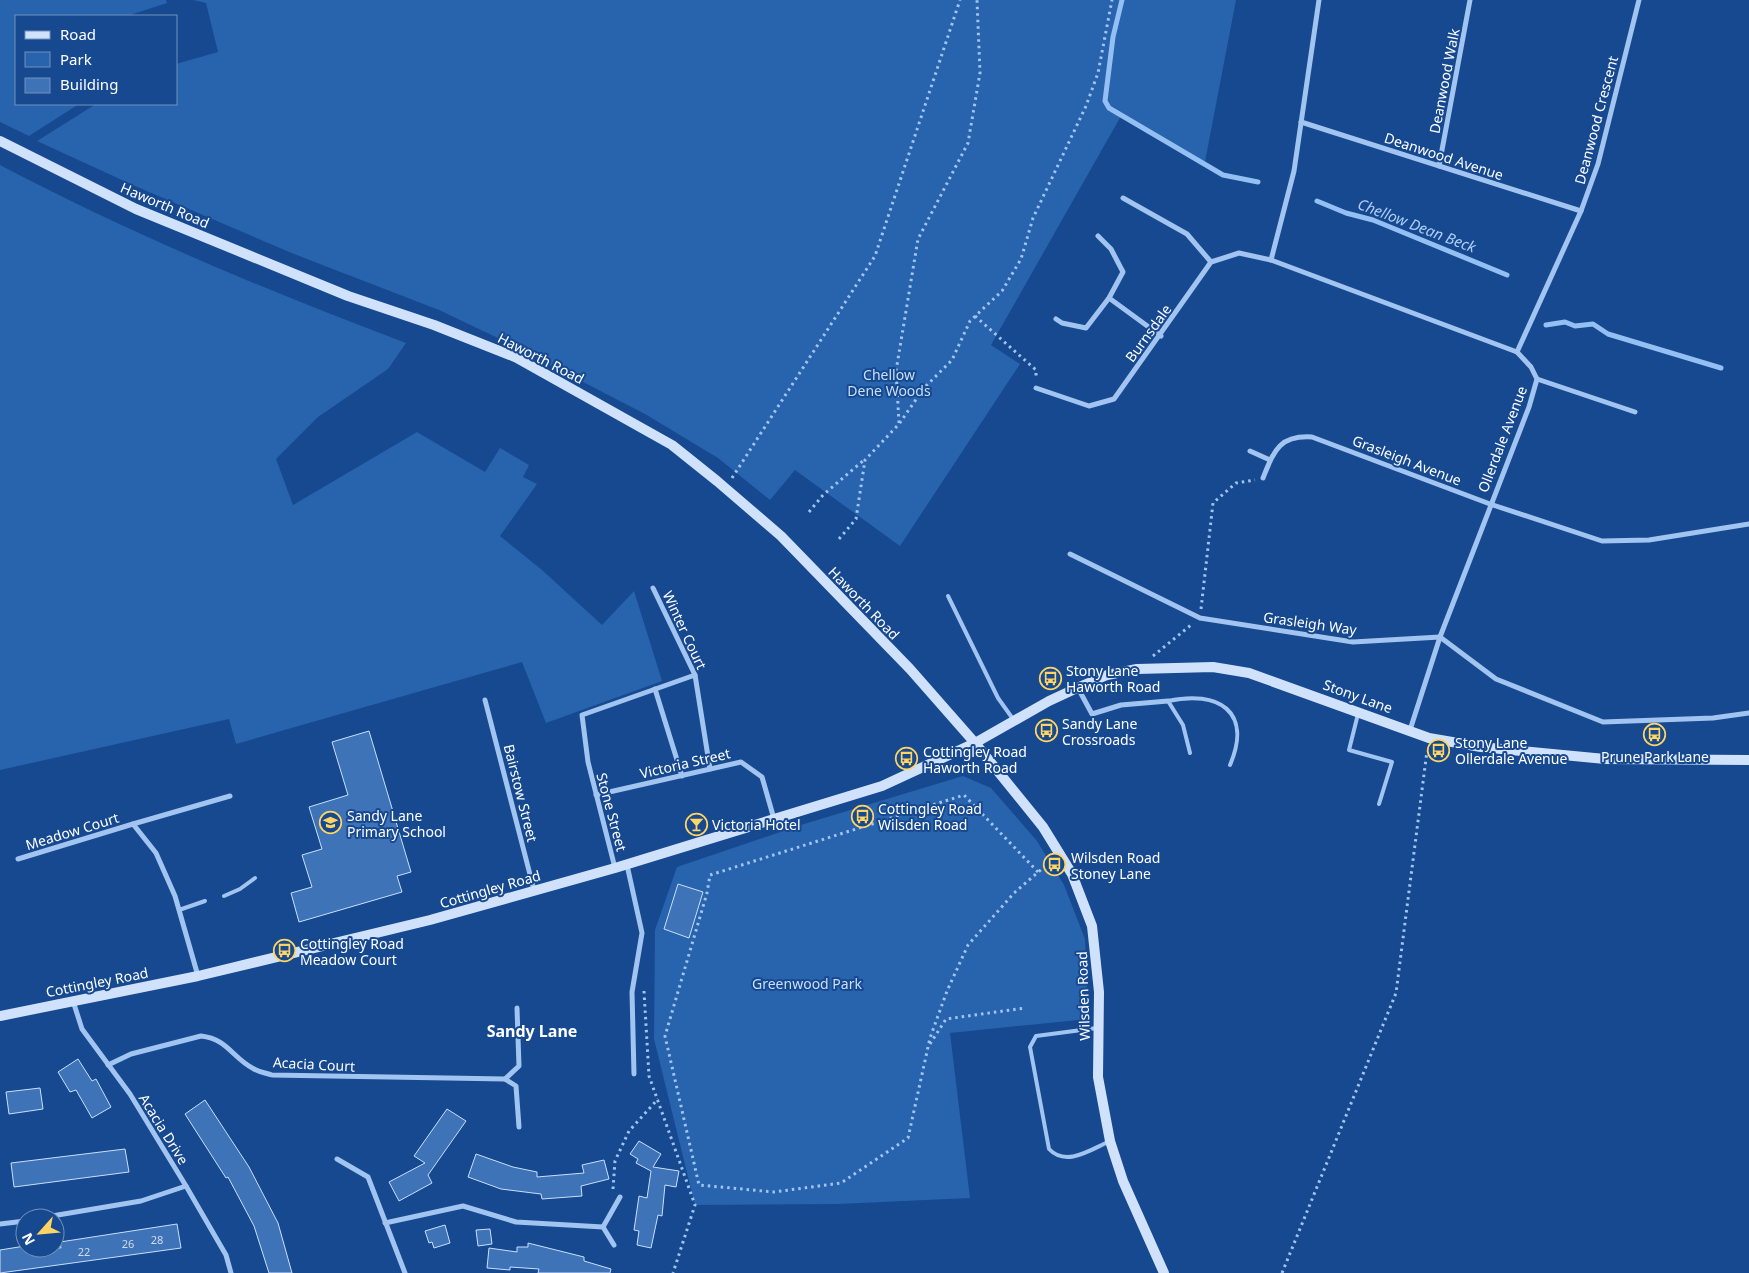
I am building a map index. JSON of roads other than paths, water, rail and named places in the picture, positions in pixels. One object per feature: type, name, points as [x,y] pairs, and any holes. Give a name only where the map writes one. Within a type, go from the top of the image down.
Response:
[{"type":"main road","name":"Haworth Road","points":[[0,141],[136,209],[348,296],[434,325],[514,357],[672,445],[726,488],[780,536],[910,669],[974,744]]},
{"type":"main road","name":"Stony Lane","points":[[974,744],[1077,688],[1107,675],[1137,668],[1213,667],[1249,673],[1359,711],[1429,738],[1481,747],[1605,759],[1749,760]]},
{"type":"main road","name":"Cottingley Road","points":[[0,1016],[198,976],[430,920],[615,868],[882,786],[974,744]]},
{"type":"main road","name":"Wilsden Road","points":[[974,744],[1043,827],[1060,852],[1072,874],[1092,926],[1099,992],[1098,1077],[1110,1141],[1122,1181],[1164,1273]]},
{"type":"street","points":[[1123,198],[1187,234],[1211,262],[1239,253],[1271,260],[1294,171],[1319,0]]},
{"type":"street","name":"Deanwood Walk","points":[[1439,166],[1470,0]]},
{"type":"street","name":"Deanwood Crescent","points":[[1517,352],[1581,211],[1598,164],[1639,0]]},
{"type":"street","name":"Deanwood Avenue","points":[[1301,122],[1581,211]]},
{"type":"street","points":[[1056,319],[1062,323],[1086,328],[1109,298],[1123,272],[1111,249],[1098,236]]},
{"type":"street","name":"Ollerdale Avenue","points":[[1271,260],[1517,352],[1531,367],[1537,379],[1440,637],[1410,730]]},
{"type":"street","name":"Burnsdale","points":[[1036,388],[1088,406],[1114,399],[1211,262]]},
{"type":"street","points":[[1109,298],[1160,336]]},
{"type":"street","points":[[1537,379],[1635,412]]},
{"type":"street","name":"Grasleigh Avenue","points":[[1263,478],[1274,452],[1288,439],[1312,437],[1490,504],[1602,541],[1649,540],[1749,524]]},
{"type":"street","points":[[1250,451],[1270,460]]},
{"type":"street","name":"Grasleigh Way","points":[[1070,554],[1200,618],[1353,642],[1440,637]]},
{"type":"street","name":"Winter Court","points":[[653,588],[695,675],[710,769]]},
{"type":"street","points":[[1440,637],[1496,678],[1603,722],[1712,718],[1749,713]]},
{"type":"street","points":[[682,776],[655,689],[695,675]]},
{"type":"street","points":[[1077,688],[1092,714],[1121,705],[1168,701]]},
{"type":"street","name":"Stone Street","points":[[615,868],[588,762],[582,715],[655,689]]},
{"type":"street","name":"Bairstow Street","points":[[485,700],[534,890]]},
{"type":"street","name":"Victoria Street","points":[[596,795],[741,762],[762,777],[774,819]]},
{"type":"street","name":"Meadow Court","points":[[18,859],[230,796]]},
{"type":"street","name":"Meadow Court","points":[[133,824],[156,853],[179,910],[198,976]]},
{"type":"street","points":[[626,864],[642,933],[632,992],[634,1074]]},
{"type":"street","name":"Acacia Drive","points":[[73,1000],[82,1029],[130,1094],[226,1255],[231,1273]]},
{"type":"street","points":[[517,1008],[519,1066],[505,1079],[516,1086],[519,1127]]},
{"type":"street","name":"Acacia Court","points":[[108,1065],[140,1052],[201,1036],[212,1037],[226,1044],[253,1069],[272,1075],[505,1079]]},
{"type":"street","points":[[336,1158],[368,1177],[405,1273]]},
{"type":"street","points":[[65,1214],[141,1201],[186,1186]]},
{"type":"street","points":[[603,1228],[620,1196]]},
{"type":"street","points":[[385,1223],[463,1206],[516,1222],[603,1228]]},
{"type":"street","points":[[0,1224],[15,1222]]},
{"type":"street","points":[[603,1228],[614,1245]]},
{"type":"lane","points":[[948,596],[998,698],[1014,721]]},
{"type":"lane","points":[[1190,753],[1183,725],[1168,701],[1202,699],[1220,703],[1229,711],[1239,736],[1230,765]]},
{"type":"lane","points":[[1359,711],[1349,750],[1392,762],[1379,804]]},
{"type":"lane","points":[[224,896],[240,889],[255,878]]},
{"type":"lane","points":[[179,910],[205,901]]},
{"type":"lane","points":[[1099,1028],[1036,1036],[1030,1047],[1049,1149],[1054,1155],[1074,1157],[1110,1141]]},
{"type":"waterway","name":"Chellow Dean Beck","points":[[1122,0],[1113,37],[1105,101],[1109,108],[1223,175],[1258,182]]},
{"type":"waterway","name":"Chellow Dean Beck","points":[[1317,201],[1346,213],[1373,220],[1507,275]]},
{"type":"waterway","name":"Chellow Dean Beck","points":[[1546,325],[1565,322],[1575,326],[1593,324],[1608,334],[1721,368]]},
{"type":"place","name":"Stony Lane Haworth Road","points":[[1050,678]]},
{"type":"place","name":"Sandy Lane Crossroads","points":[[1046,731]]},
{"type":"place","name":"Prune Park Lane","points":[[1655,734]]},
{"type":"place","name":"Stony Lane Ollerdale Avenue","points":[[1439,750]]},
{"type":"place","name":"Cottingley Road Haworth Road","points":[[907,759]]},
{"type":"place","name":"Cottingley Road Wilsden Road","points":[[862,816]]},
{"type":"place","name":"Sandy Lane Primary School","points":[[331,823]]},
{"type":"place","name":"Victoria Hotel","points":[[696,824]]},
{"type":"place","name":"Wilsden Road Stoney Lane","points":[[1055,865]]},
{"type":"place","name":"Cottingley Road Meadow Court","points":[[284,951]]},
{"type":"district","name":"Sandy Lane","points":[[532,1031]]},
{"type":"park label","name":"Chellow Dene Woods","points":[[889,382]]},
{"type":"park label","name":"Greenwood Park","points":[[807,983]]}]
